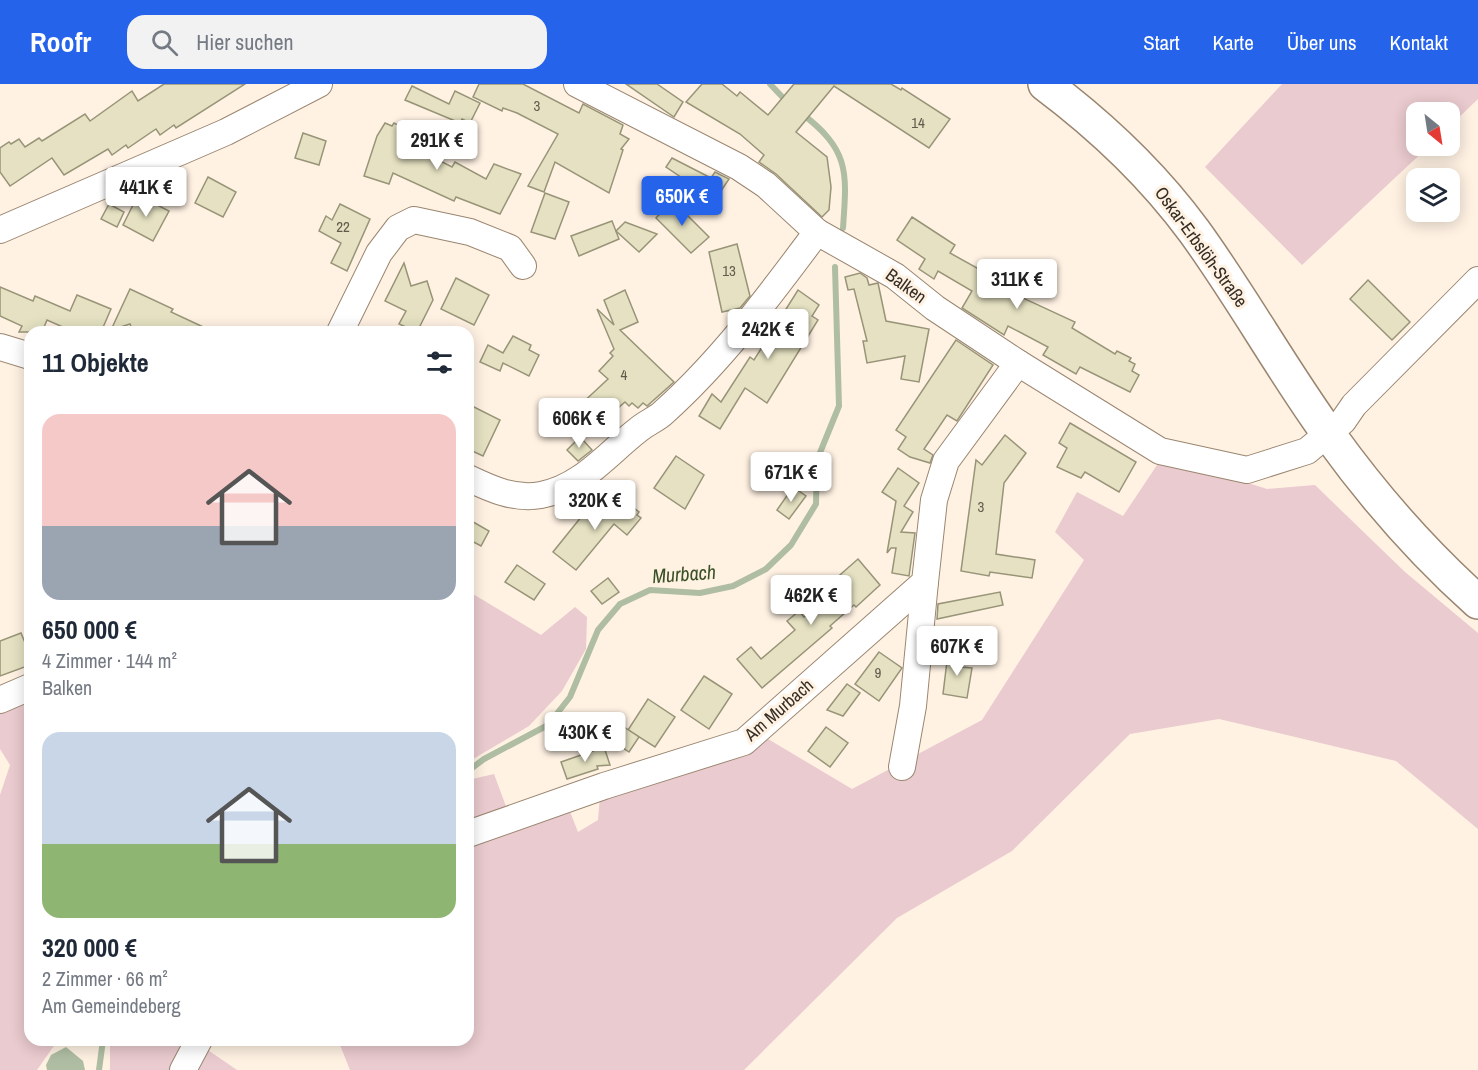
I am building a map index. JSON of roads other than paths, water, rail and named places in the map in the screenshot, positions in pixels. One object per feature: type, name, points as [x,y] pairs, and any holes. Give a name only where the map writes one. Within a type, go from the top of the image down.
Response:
[{"type":"main road","name":"Oskar-Erbslöh-Straße","points":[[1045,84],[1103,130],[1151,178],[1193,230],[1329,435],[1383,506],[1432,561],[1478,602]]},
{"type":"street","points":[[0,230],[226,132],[319,84]]},
{"type":"street","name":"Balken","points":[[593,87],[739,167],[766,185],[816,232],[895,276],[935,308],[1018,363],[1160,451],[1247,470],[1306,451],[1329,435]]},
{"type":"street","points":[[343,326],[379,253],[398,228],[414,220],[470,232],[510,248],[523,266]]},
{"type":"street","points":[[474,481],[500,494],[539,496],[562,489],[598,467],[638,429],[663,414],[757,314],[816,232]]},
{"type":"street","points":[[1329,435],[1478,280]]},
{"type":"street","points":[[0,347],[24,354]]},
{"type":"street","points":[[902,767],[914,706],[934,500],[946,461],[1018,363]]},
{"type":"street","name":"Am Murbach","points":[[474,832],[604,786],[744,741],[925,582]]},
{"type":"street","points":[[0,700],[24,690]]},
{"type":"street","points":[[183,1070],[196,1046]]},
{"type":"waterway","name":"Murbach","points":[[770,84],[788,103]]},
{"type":"waterway","name":"Murbach","points":[[801,113],[829,139],[842,163],[845,192],[843,228]]},
{"type":"waterway","name":"Murbach","points":[[474,766],[548,725],[570,697],[598,630],[620,604],[650,590],[700,593],[733,586],[766,569],[791,545],[816,504],[817,460],[839,406],[835,267]]},
{"type":"waterway","name":"Murbach","points":[[99,1070],[102,1046]]}]
